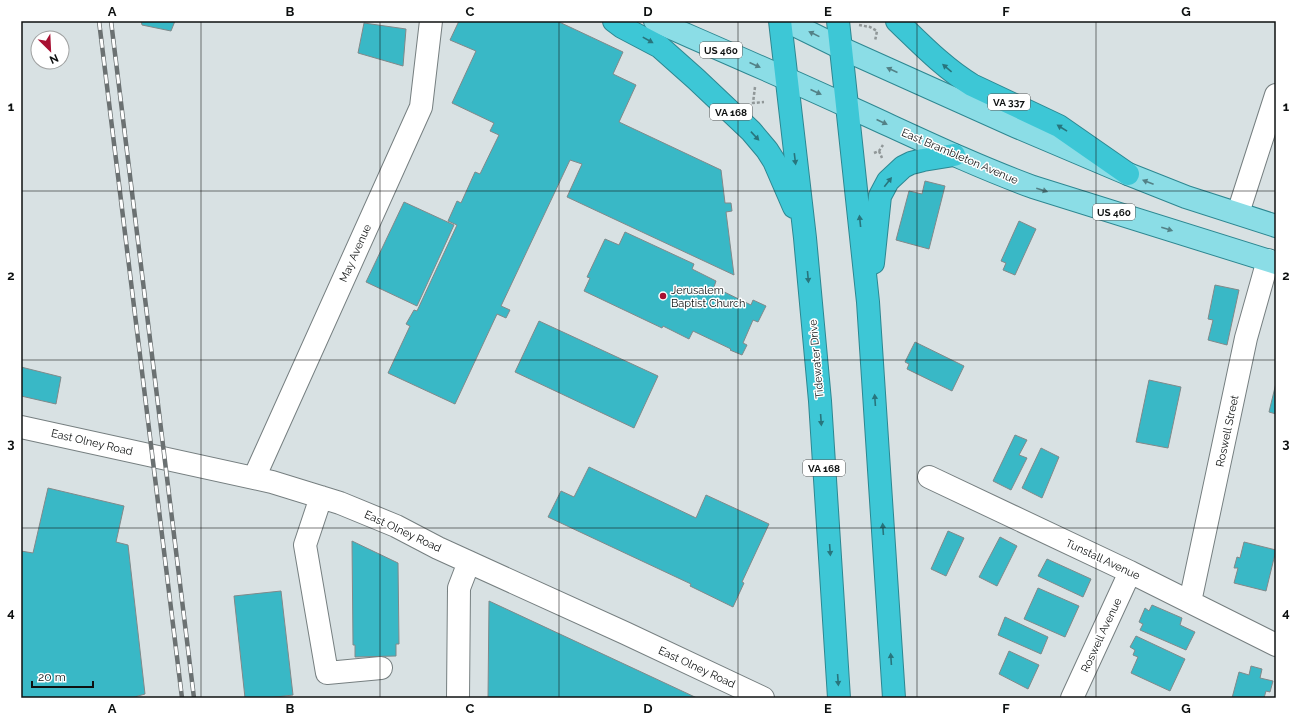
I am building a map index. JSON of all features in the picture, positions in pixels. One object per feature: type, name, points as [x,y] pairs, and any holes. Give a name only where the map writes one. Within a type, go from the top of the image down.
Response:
[{"type":"highway","name":"Tidewater Drive","points":[[780,21],[805,238],[820,401],[839,698]]},
{"type":"highway","name":"VA 337","points":[[897,21],[937,59],[960,78],[1059,126],[1128,174]]},
{"type":"highway","name":"VA 168","points":[[615,23],[660,47],[696,79],[759,140],[774,161],[791,198],[805,238]]},
{"type":"highway","points":[[846,23],[841,48],[868,302],[894,698]]},
{"type":"highway","points":[[868,302],[880,196],[883,188],[895,174],[911,163],[954,155]]},
{"type":"main road","name":"East Brambleton Avenue","points":[[655,21],[1006,177],[1033,187],[1272,262]]},
{"type":"main road","points":[[786,21],[841,48],[1017,127],[1128,174],[1186,197],[1276,226]]},
{"type":"street","name":"May Avenue","points":[[254,478],[421,107],[431,21]]},
{"type":"street","points":[[1238,213],[1276,95]]},
{"type":"street","name":"Roswell Street","points":[[1190,602],[1246,338],[1272,262]]},
{"type":"street","name":"East Olney Road","points":[[21,427],[272,482],[340,503],[396,526],[469,562],[763,698]]},
{"type":"street","name":"Tunstall Avenue","points":[[929,477],[1130,572],[1276,645]]},
{"type":"street","points":[[321,497],[305,545],[327,673],[381,668]]},
{"type":"street","points":[[458,698],[459,588],[469,562]]},
{"type":"street","name":"Roswell Avenue","points":[[1072,698],[1130,572]]},
{"type":"path","points":[[846,23],[870,27],[877,30],[874,45]]},
{"type":"path","points":[[756,87],[753,103],[764,102]]},
{"type":"path","points":[[871,153],[879,151],[884,144]]},
{"type":"building","points":[[141,21],[175,21],[171,31],[142,25]]},
{"type":"building","points":[[459,21],[557,21],[623,52],[613,74],[636,85],[619,122],[721,170],[725,203],[731,203],[732,211],[726,212],[734,275],[567,197],[582,164],[570,160],[501,306],[510,310],[506,318],[497,314],[455,404],[388,373],[410,326],[406,324],[414,310],[417,311],[457,225],[448,221],[457,201],[461,203],[475,172],[480,174],[499,135],[490,131],[494,123],[452,103],[476,51],[450,40]]},
{"type":"building","points":[[364,23],[406,29],[403,66],[358,53]]},
{"type":"building","points":[[925,181],[945,186],[929,249],[896,240],[909,191],[922,194]]},
{"type":"building","points":[[404,202],[454,225],[417,306],[366,282]]},
{"type":"building","points":[[1019,221],[1036,229],[1015,275],[1003,270],[1006,263],[1001,261]]},
{"type":"building","name":"Jerusalem Baptist Church","points":[[625,232],[694,264],[692,269],[716,281],[714,287],[751,305],[753,300],[766,306],[758,322],[753,320],[743,343],[747,345],[742,355],[693,331],[689,339],[663,326],[662,328],[584,291],[590,278],[587,277],[605,239],[619,245]]},
{"type":"building","points":[[1215,285],[1239,290],[1227,345],[1208,340],[1213,320],[1208,319]]},
{"type":"building","points":[[539,321],[658,376],[634,428],[515,372]]},
{"type":"building","points":[[915,342],[964,366],[952,391],[907,369],[909,364],[905,362]]},
{"type":"building","points":[[21,367],[61,377],[56,404],[21,396]]},
{"type":"building","points":[[1149,380],[1181,387],[1168,448],[1136,442]]},
{"type":"building","points":[[1276,383],[1276,414],[1269,412]]},
{"type":"building","points":[[1015,435],[1027,440],[1019,455],[1027,458],[1011,490],[993,481]]},
{"type":"building","points":[[1041,448],[1059,457],[1042,498],[1022,488]]},
{"type":"building","points":[[589,467],[696,518],[706,495],[769,524],[742,582],[744,583],[733,607],[690,586],[691,584],[548,517],[561,491],[574,497]]},
{"type":"building","points":[[48,488],[124,506],[116,542],[128,545],[145,694],[131,698],[21,698],[21,551],[33,553]]},
{"type":"building","points":[[948,531],[964,538],[946,576],[931,569]]},
{"type":"building","points":[[1000,537],[1017,546],[997,586],[979,577]]},
{"type":"building","points":[[352,541],[398,563],[399,644],[396,644],[396,656],[355,657],[355,645],[353,645]]},
{"type":"building","points":[[1244,542],[1276,550],[1266,591],[1234,583],[1238,568],[1234,568],[1237,557],[1240,558]]},
{"type":"building","points":[[1047,559],[1091,579],[1083,597],[1038,576]]},
{"type":"building","points":[[1038,588],[1079,606],[1065,637],[1024,619]]},
{"type":"building","points":[[281,591],[293,695],[268,698],[245,698],[234,596]]},
{"type":"building","points":[[489,601],[697,698],[488,698]]},
{"type":"building","points":[[1152,605],[1182,618],[1180,625],[1195,632],[1186,650],[1140,630],[1143,624],[1139,622],[1145,608],[1149,611]]},
{"type":"building","points":[[1005,617],[1048,637],[1041,654],[998,635]]},
{"type":"building","points":[[1136,636],[1185,659],[1170,691],[1131,673],[1138,657],[1133,655],[1135,650],[1130,647]]},
{"type":"building","points":[[1009,651],[1039,665],[1028,689],[999,674]]},
{"type":"building","points":[[1251,666],[1262,669],[1260,678],[1273,681],[1270,692],[1266,691],[1264,698],[1232,698],[1239,672],[1249,675]]},
{"type":"railway","points":[[99,21],[182,698]]},
{"type":"railway","points":[[111,21],[194,698]]},
{"type":"place","name":"Jerusalem Baptist Church","points":[[663,296]]}]
